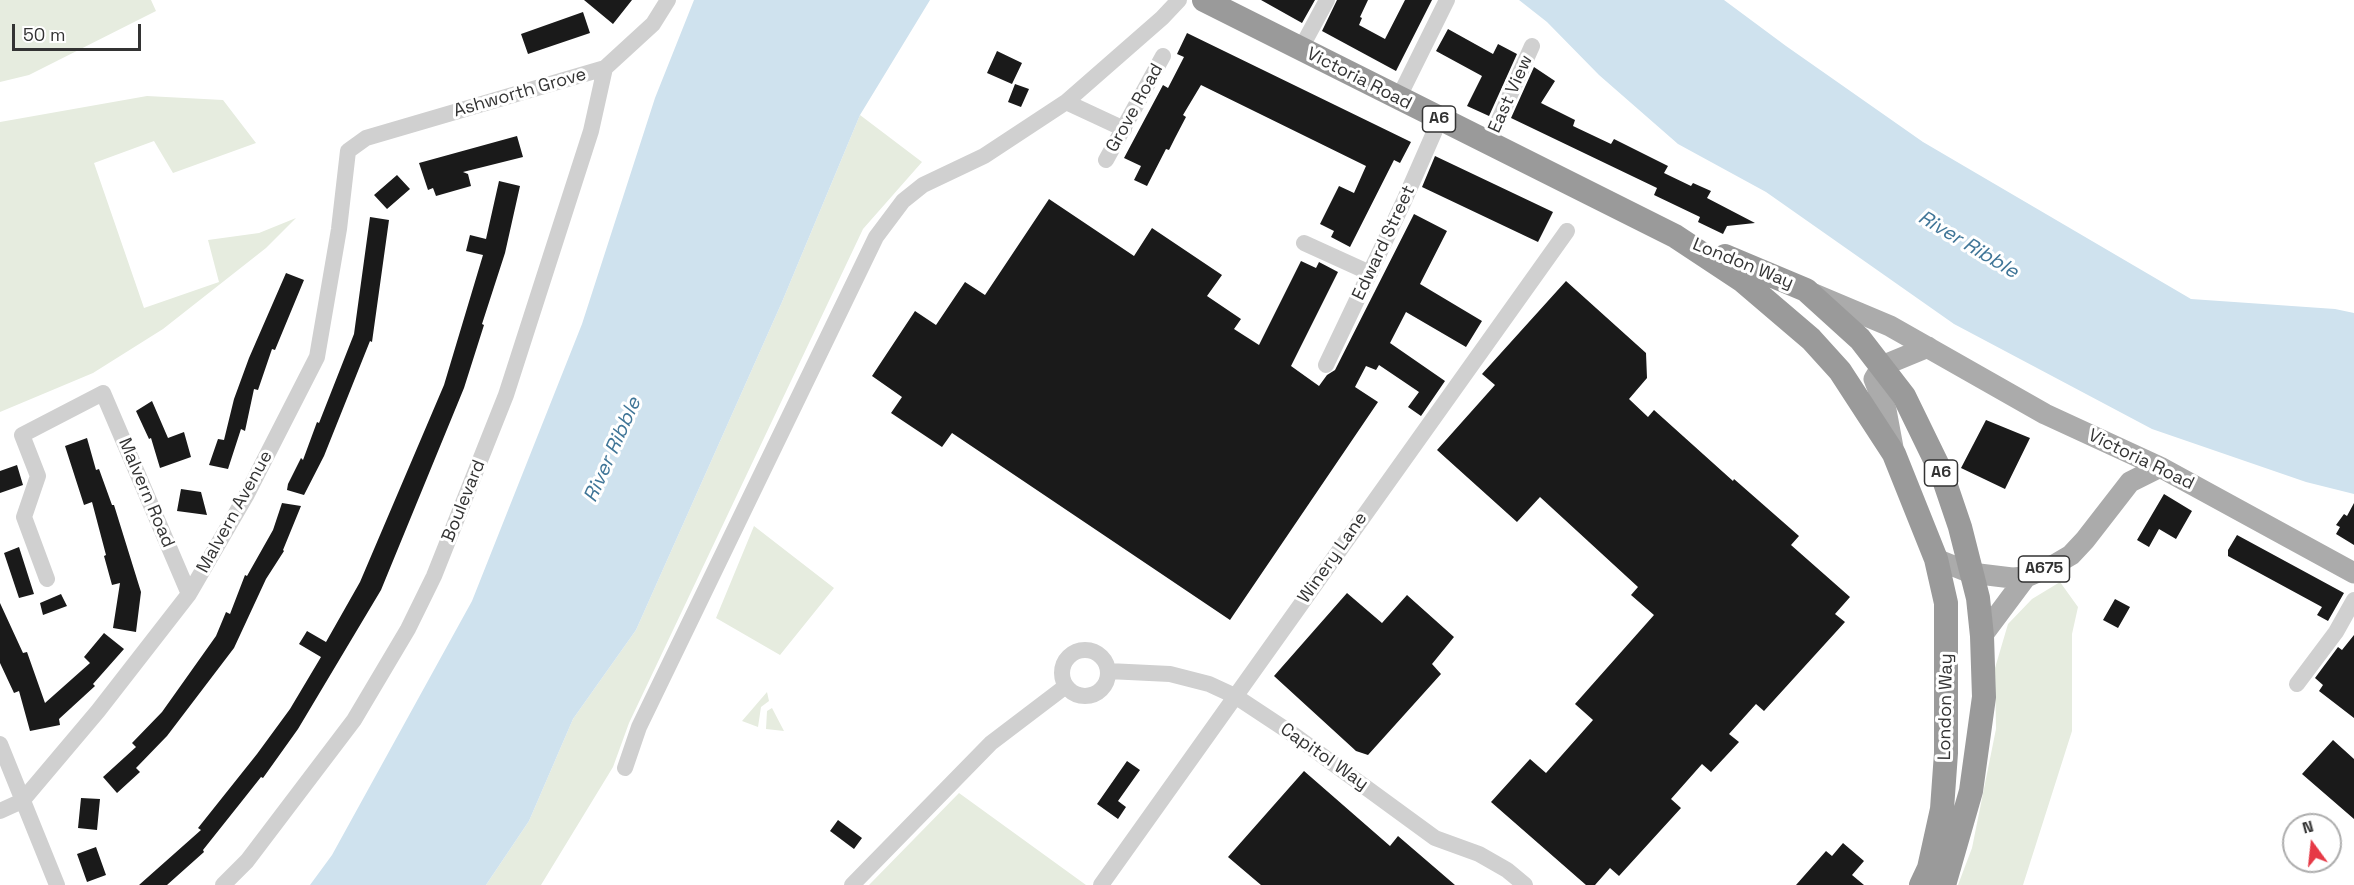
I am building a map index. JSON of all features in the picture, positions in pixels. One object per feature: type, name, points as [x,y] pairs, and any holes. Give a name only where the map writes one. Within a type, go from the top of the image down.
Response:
[{"type":"highway","name":"Victoria Road","points":[[1206,0],[1300,50],[1675,236]]},
{"type":"highway","name":"London Way","points":[[1675,236],[1806,290],[1854,333],[1905,396],[1942,474],[1960,526],[1978,598],[1984,697],[1971,791],[1944,885]]},
{"type":"highway","name":"London Way","points":[[1675,236],[1743,281],[1811,339],[1840,372],[1894,454],[1936,559],[1946,603],[1946,753],[1942,809],[1929,868],[1921,885]]},
{"type":"main road","name":"Victoria Road","points":[[1806,290],[1890,326],[2045,414],[2160,466],[2354,573]]},
{"type":"main road","points":[[1894,454],[1886,410],[1874,379],[1882,366],[1928,347]]},
{"type":"main road","points":[[2120,448],[2124,476],[2122,492]]},
{"type":"main road","name":"A675","points":[[1936,559],[1971,573],[2012,578],[2026,577],[2071,555],[2130,482],[2160,466]]},
{"type":"main road","name":"A675","points":[[1982,636],[2026,577]]},
{"type":"street","name":"Ashworth Grove","points":[[348,151],[366,138],[605,68],[653,24],[668,0]]},
{"type":"street","points":[[625,768],[639,727],[876,237],[903,201],[923,185],[984,156],[1066,102],[1162,18],[1179,0]]},
{"type":"street","points":[[1300,50],[1327,0]]},
{"type":"street","points":[[1398,99],[1447,0]]},
{"type":"street","name":"East View","points":[[1489,142],[1532,46]]},
{"type":"street","name":"Grove Road","points":[[1106,160],[1163,56]]},
{"type":"street","name":"Boulevard","points":[[223,885],[247,861],[354,720],[408,629],[434,576],[506,395],[591,130],[605,68]]},
{"type":"street","points":[[1066,102],[1124,129]]},
{"type":"street","name":"Edward Street","points":[[1326,365],[1440,119]]},
{"type":"street","name":"Malvern Avenue","points":[[0,811],[22,801],[98,711],[189,594],[246,496],[317,357],[339,229],[348,151]]},
{"type":"street","name":"Winery Lane","points":[[1101,885],[1567,231]]},
{"type":"street","points":[[1304,243],[1370,273]]},
{"type":"street","name":"Malvern Road","points":[[47,579],[24,517],[38,476],[22,435],[103,393],[189,594]]},
{"type":"street","points":[[2297,684],[2336,632],[2354,600]]},
{"type":"street","points":[[1088,650],[1106,662],[1108,671],[1105,684],[1100,691],[1092,695],[1078,695],[1066,686],[1062,675],[1063,666],[1068,658],[1079,651],[1088,650]]},
{"type":"street","name":"Capitol Way","points":[[1108,671],[1170,674],[1209,684],[1235,696],[1294,735],[1435,838],[1479,854],[1507,870],[1525,885]]},
{"type":"street","points":[[852,885],[991,743],[1066,686]]},
{"type":"street","points":[[0,744],[57,885]]},
{"type":"shaded area","points":[[0,0],[151,0],[156,11],[29,75],[0,82]]},
{"type":"shaded area","points":[[147,96],[223,100],[256,143],[173,173],[154,141],[94,163],[144,308],[219,282],[208,240],[259,233],[296,218],[266,248],[163,329],[93,373],[0,412],[0,122]]},
{"type":"shaded area","points":[[860,115],[922,162],[863,229],[629,723],[613,767],[541,885],[486,885],[529,821],[573,719],[636,630],[782,302]]},
{"type":"shaded area","points":[[754,526],[834,588],[780,655],[716,618]]},
{"type":"shaded area","points":[[2060,582],[2078,607],[2072,634],[2072,731],[2023,885],[1958,885],[1972,848],[1996,729],[1995,668],[2008,624],[2032,599]]},
{"type":"shaded area","points":[[767,692],[769,701],[761,707],[758,727],[742,721]]},
{"type":"shaded area","points":[[772,708],[784,731],[766,729],[767,711]]},
{"type":"shaded area","points":[[959,793],[1086,885],[869,885]]},
{"type":"water","name":"River Ribble","points":[[694,0],[930,0],[860,115],[782,302],[636,630],[573,719],[529,821],[486,885],[310,885],[332,855],[472,601],[582,324],[655,98]]},
{"type":"water","name":"River Ribble","points":[[1519,0],[1724,0],[1923,142],[2191,299],[2335,309],[2354,313],[2354,494],[2306,482],[2152,429],[1954,324],[1766,192],[1678,144],[1599,75],[1547,22]]},
{"type":"building","points":[[584,0],[632,0],[613,24]]},
{"type":"building","points":[[1261,0],[1315,0],[1302,23]]},
{"type":"building","points":[[1337,0],[1368,0],[1359,25],[1385,39],[1405,0],[1432,0],[1396,71],[1322,31]]},
{"type":"building","points":[[583,12],[590,33],[528,54],[521,34]]},
{"type":"building","points":[[1448,29],[1493,54],[1498,44],[1517,54],[1489,116],[1467,106],[1482,76],[1436,51]]},
{"type":"building","points":[[1187,33],[1411,142],[1400,163],[1394,160],[1350,247],[1331,237],[1334,231],[1320,224],[1339,186],[1354,193],[1366,166],[1201,85],[1183,115],[1186,117],[1169,150],[1166,149],[1147,186],[1134,180],[1141,166],[1124,158],[1163,85],[1168,88],[1184,57],[1177,54]]},
{"type":"building","points":[[997,51],[1022,63],[1012,84],[987,73]]},
{"type":"building","points":[[1534,67],[1555,81],[1541,103],[1575,120],[1573,126],[1611,144],[1614,139],[1668,166],[1664,173],[1691,186],[1693,183],[1711,191],[1707,198],[1755,223],[1727,226],[1723,234],[1698,222],[1700,217],[1654,195],[1657,188],[1511,118]]},
{"type":"building","points":[[1015,84],[1029,89],[1021,107],[1008,102]]},
{"type":"building","points":[[517,136],[523,157],[463,172],[468,174],[471,186],[436,196],[433,188],[428,190],[419,163]]},
{"type":"building","points":[[1435,156],[1553,212],[1538,242],[1422,187]]},
{"type":"building","points":[[397,175],[410,189],[387,209],[374,195]]},
{"type":"building","points":[[499,181],[520,186],[505,253],[464,388],[381,590],[298,729],[263,778],[261,777],[203,850],[204,852],[167,885],[139,885],[201,830],[198,828],[290,709],[321,657],[299,644],[307,631],[326,642],[360,582],[444,385],[483,255],[466,251],[470,235],[486,239]]},
{"type":"building","points":[[1049,199],[1134,256],[1152,228],[1222,275],[1207,296],[1241,319],[1234,329],[1259,345],[1301,261],[1316,268],[1319,262],[1338,272],[1291,366],[1319,386],[1327,375],[1335,370],[1414,214],[1447,231],[1420,284],[1482,321],[1466,347],[1406,312],[1390,343],[1445,381],[1421,416],[1408,407],[1419,392],[1379,365],[1376,370],[1366,366],[1355,387],[1378,402],[1230,620],[952,433],[942,447],[891,413],[902,397],[872,376],[915,311],[936,325],[965,282],[985,295]]},
{"type":"building","points":[[370,217],[389,220],[372,342],[370,341],[324,456],[304,495],[287,490],[288,484],[301,458],[303,460],[354,334]]},
{"type":"building","points":[[286,273],[304,280],[275,350],[272,349],[258,390],[254,389],[245,431],[241,429],[228,469],[209,465],[218,439],[224,440],[234,399],[249,358]]},
{"type":"building","points":[[1566,281],[1646,353],[1647,378],[1629,399],[1648,417],[1654,410],[1799,536],[1791,545],[1850,597],[1835,614],[1845,622],[1764,711],[1756,704],[1729,734],[1739,742],[1711,772],[1702,764],[1671,799],[1681,808],[1619,876],[1610,868],[1595,885],[1586,885],[1491,802],[1530,759],[1546,773],[1593,720],[1575,704],[1654,615],[1631,595],[1638,587],[1540,497],[1517,522],[1437,450],[1495,385],[1482,374]]},
{"type":"building","points":[[152,401],[168,438],[184,432],[191,457],[160,468],[151,438],[149,439],[136,411]]},
{"type":"building","points":[[1986,420],[2030,438],[2005,489],[1961,468]]},
{"type":"building","points":[[87,438],[96,470],[99,469],[112,505],[114,505],[141,592],[136,632],[113,628],[120,583],[112,585],[92,502],[84,505],[65,446]]},
{"type":"building","points":[[17,465],[23,485],[0,493],[0,471]]},
{"type":"building","points":[[181,489],[201,492],[207,515],[177,511]]},
{"type":"building","points":[[2164,494],[2192,511],[2176,539],[2159,529],[2149,547],[2137,540]]},
{"type":"building","points":[[282,503],[301,506],[284,551],[266,579],[234,648],[167,736],[136,768],[140,772],[117,793],[103,777],[136,747],[132,743],[162,712],[216,636],[226,612],[230,614],[245,575],[247,576],[273,530]]},
{"type":"building","points":[[2354,503],[2354,545],[2336,534],[2340,527],[2336,525],[2344,514],[2347,516]]},
{"type":"building","points":[[2237,535],[2344,593],[2328,621],[2317,615],[2322,607],[2228,556],[2228,550]]},
{"type":"building","points":[[19,547],[34,594],[19,598],[4,553]]},
{"type":"building","points":[[1347,593],[1382,623],[1407,595],[1454,637],[1432,664],[1441,674],[1368,755],[1356,751],[1274,676]]},
{"type":"building","points":[[61,594],[67,606],[43,615],[40,603]]},
{"type":"building","points":[[2115,599],[2130,607],[2118,628],[2103,620]]},
{"type":"building","points":[[0,603],[23,653],[27,652],[45,703],[90,663],[84,657],[104,633],[124,649],[93,684],[95,686],[59,719],[60,725],[30,731],[19,691],[14,693],[0,663]]},
{"type":"building","points":[[2354,635],[2354,718],[2319,691],[2323,685],[2315,678],[2338,647],[2342,650]]},
{"type":"building","points":[[2333,740],[2354,759],[2354,819],[2302,774]]},
{"type":"building","points":[[1127,761],[1140,770],[1118,801],[1126,807],[1118,819],[1097,804]]},
{"type":"building","points":[[1304,771],[1390,846],[1398,836],[1455,885],[1261,885],[1228,857]]},
{"type":"building","points":[[81,798],[100,799],[97,830],[78,828]]},
{"type":"building","points":[[838,820],[862,838],[854,849],[830,831]]},
{"type":"building","points":[[1843,843],[1864,861],[1852,875],[1864,885],[1796,885],[1826,851],[1832,856]]},
{"type":"building","points":[[96,847],[106,875],[87,882],[77,854]]}]
